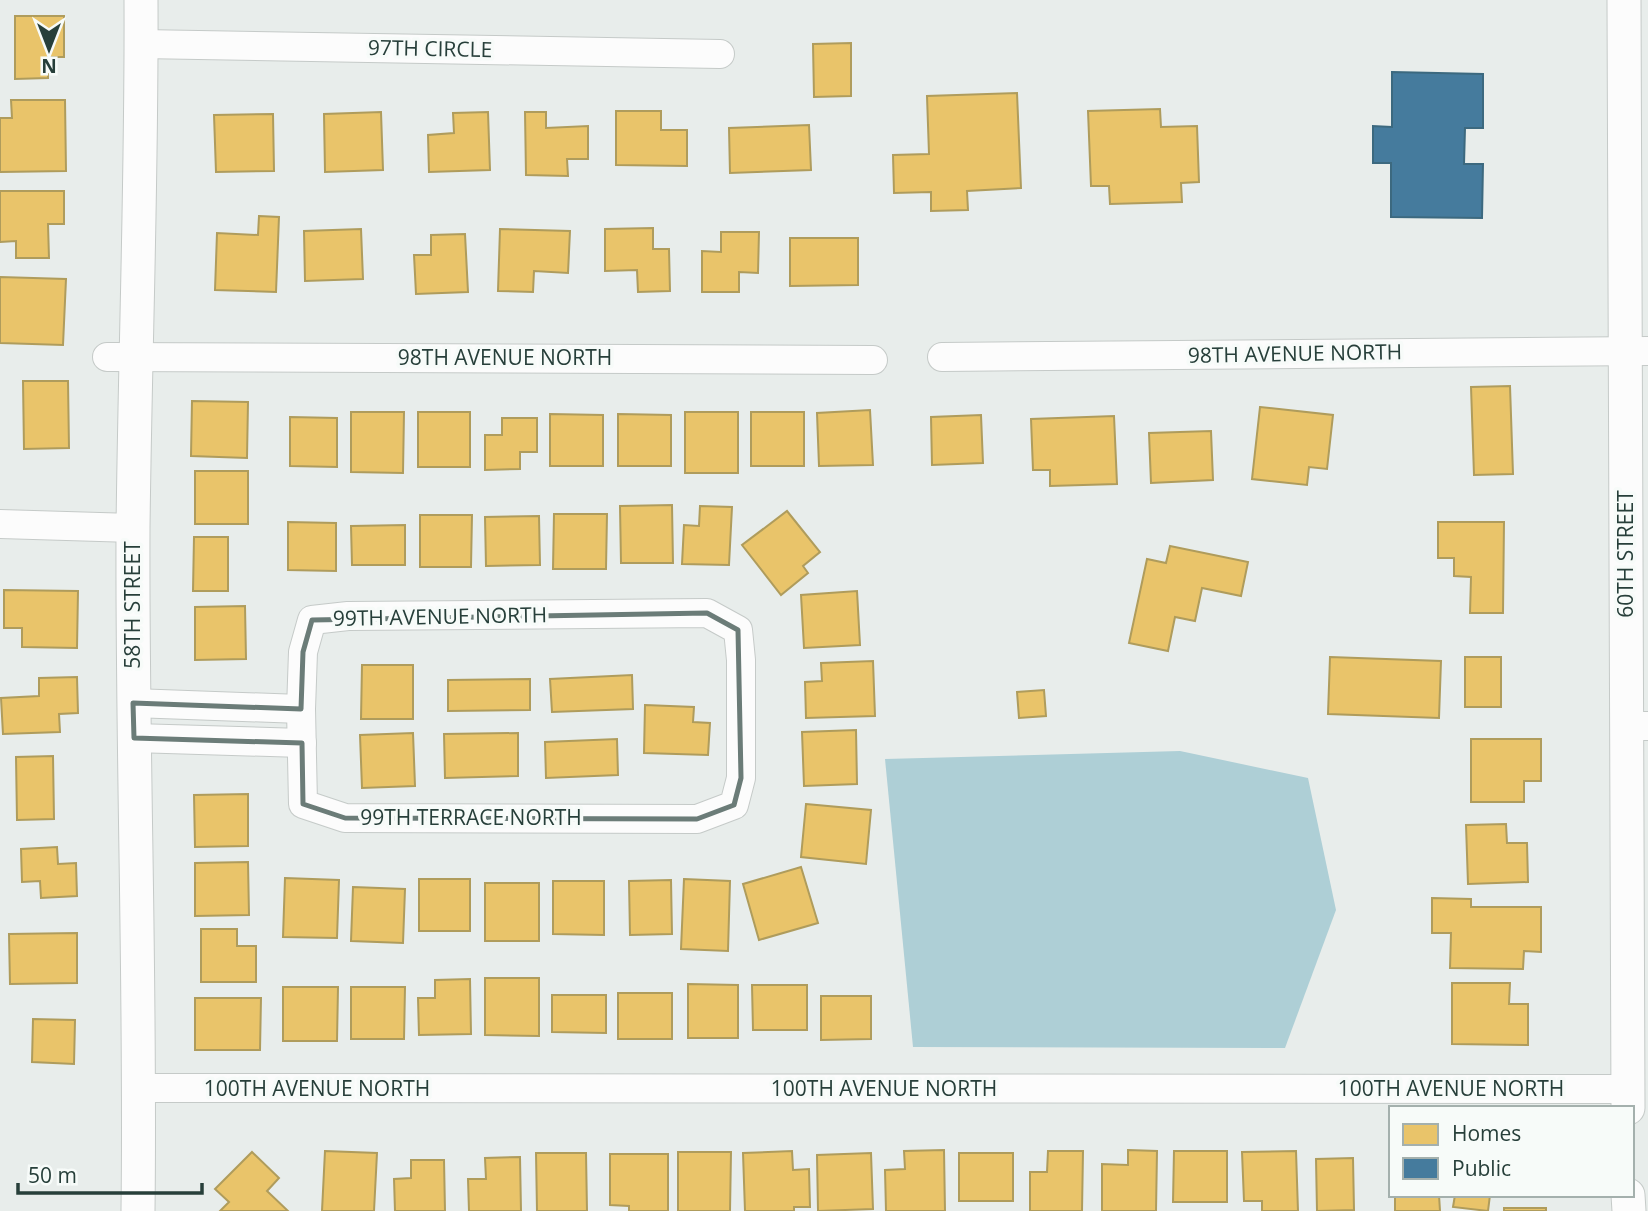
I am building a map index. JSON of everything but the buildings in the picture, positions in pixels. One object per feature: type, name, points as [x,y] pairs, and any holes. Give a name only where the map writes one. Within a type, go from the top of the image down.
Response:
[{"type":"street","name":"58TH STREET","points":[[138,1211],[133,528],[122,356],[141,44],[141,0]]},
{"type":"street","name":"60TH STREET","points":[[1624,0],[1636,130],[1637,351],[1637,726],[1628,1098]]},
{"type":"street","name":"97TH CIRCLE","points":[[141,44],[720,54]]},
{"type":"street","name":"98TH AVENUE NORTH","points":[[942,357],[1637,351]]},
{"type":"street","name":"98TH AVENUE NORTH","points":[[122,356],[873,360]]},
{"type":"street","points":[[0,524],[133,528]]},
{"type":"street","name":"99TH AVENUE NORTH","points":[[301,709],[303,652],[312,620],[348,616],[707,613],[738,630],[741,660],[741,778],[734,805]]},
{"type":"street","points":[[133,703],[301,709]]},
{"type":"street","name":"99TH TERRACE NORTH","points":[[301,709],[303,804],[345,818],[697,819],[734,805]]},
{"type":"street","points":[[134,738],[302,743]]},
{"type":"street","name":"100TH AVENUE NORTH","points":[[139,1088],[1628,1098]]},
{"type":"highlighted area","points":[[707,613],[738,630],[741,778],[734,805],[697,819],[345,818],[303,804],[302,743],[134,738],[133,703],[301,709],[303,652],[312,620]]},
{"type":"water","points":[[1180,751],[1308,778],[1336,910],[1285,1048],[913,1047],[885,759]]}]
